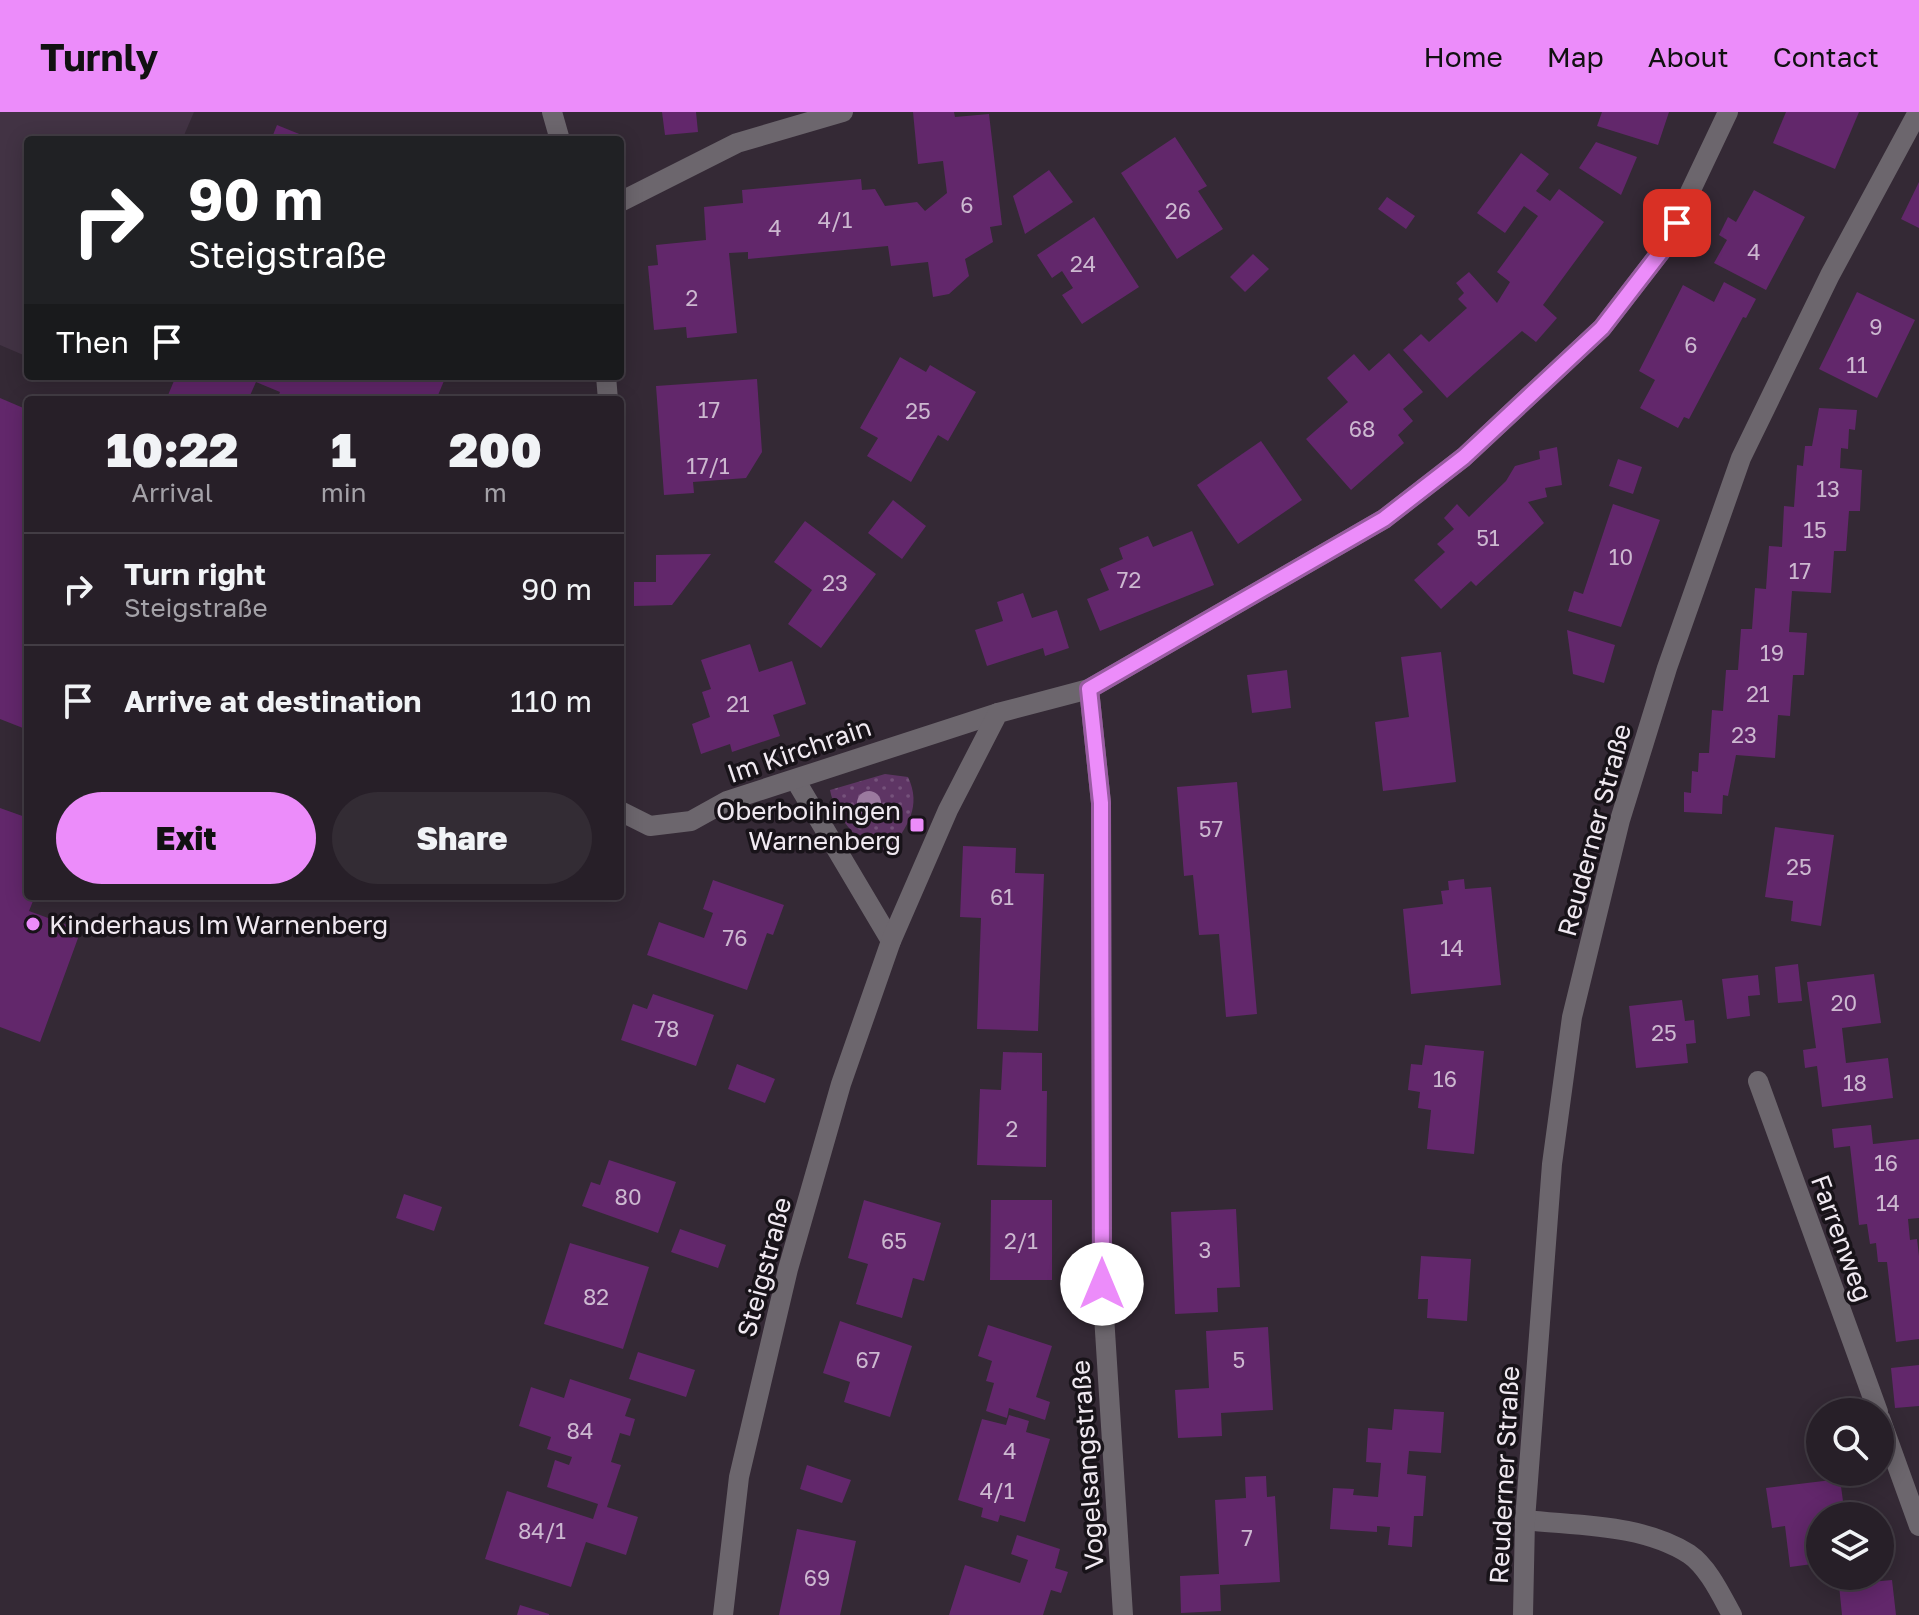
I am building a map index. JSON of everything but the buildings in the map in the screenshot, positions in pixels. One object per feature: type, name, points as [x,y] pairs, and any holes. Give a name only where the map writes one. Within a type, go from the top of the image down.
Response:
[{"type":"street","points":[[552,112],[559,136]]},
{"type":"street","points":[[624,200],[737,143],[843,112]]},
{"type":"street","points":[[998,713],[1089,689],[1384,519],[1464,457],[1602,328],[1663,249],[1728,112]]},
{"type":"street","name":"Reuderner Straße","points":[[1523,1615],[1525,1520],[1552,1164],[1572,1017],[1620,820],[1667,668],[1741,458],[1830,275],[1918,112]]},
{"type":"street","name":"Vogelsangstraße","points":[[1089,689],[1101,803],[1102,1284],[1123,1615]]},
{"type":"street","name":"Im Kirchrain","points":[[624,813],[650,826],[691,821],[727,801],[998,713]]},
{"type":"street","name":"Steigstraße","points":[[723,1615],[739,1477],[788,1269],[841,1084],[891,941],[948,810],[998,713]]},
{"type":"street","points":[[796,781],[891,941]]},
{"type":"street","name":"Farrenweg","points":[[1758,1081],[1873,1398]]},
{"type":"street","points":[[1894,1457],[1919,1526]]},
{"type":"street","points":[[1525,1520],[1642,1533],[1690,1555],[1719,1590],[1732,1615]]},
{"type":"shaded area","points":[[0,112],[194,112],[184,136],[24,136],[24,355],[0,345]]},
{"type":"shaded area","points":[[885,774],[908,777],[913,798],[911,816],[890,851],[870,845],[851,831],[838,811],[830,790]]},
{"type":"place","name":"Oberboihingen Warnenberg","points":[[917,825]]},
{"type":"place","name":"Kinderhaus Im Warnenberg","points":[[33,924]]},
{"type":"route","points":[[1102,1284],[1101,803],[1089,689],[1384,519],[1464,457],[1602,328],[1663,249],[1677,223]]}]
